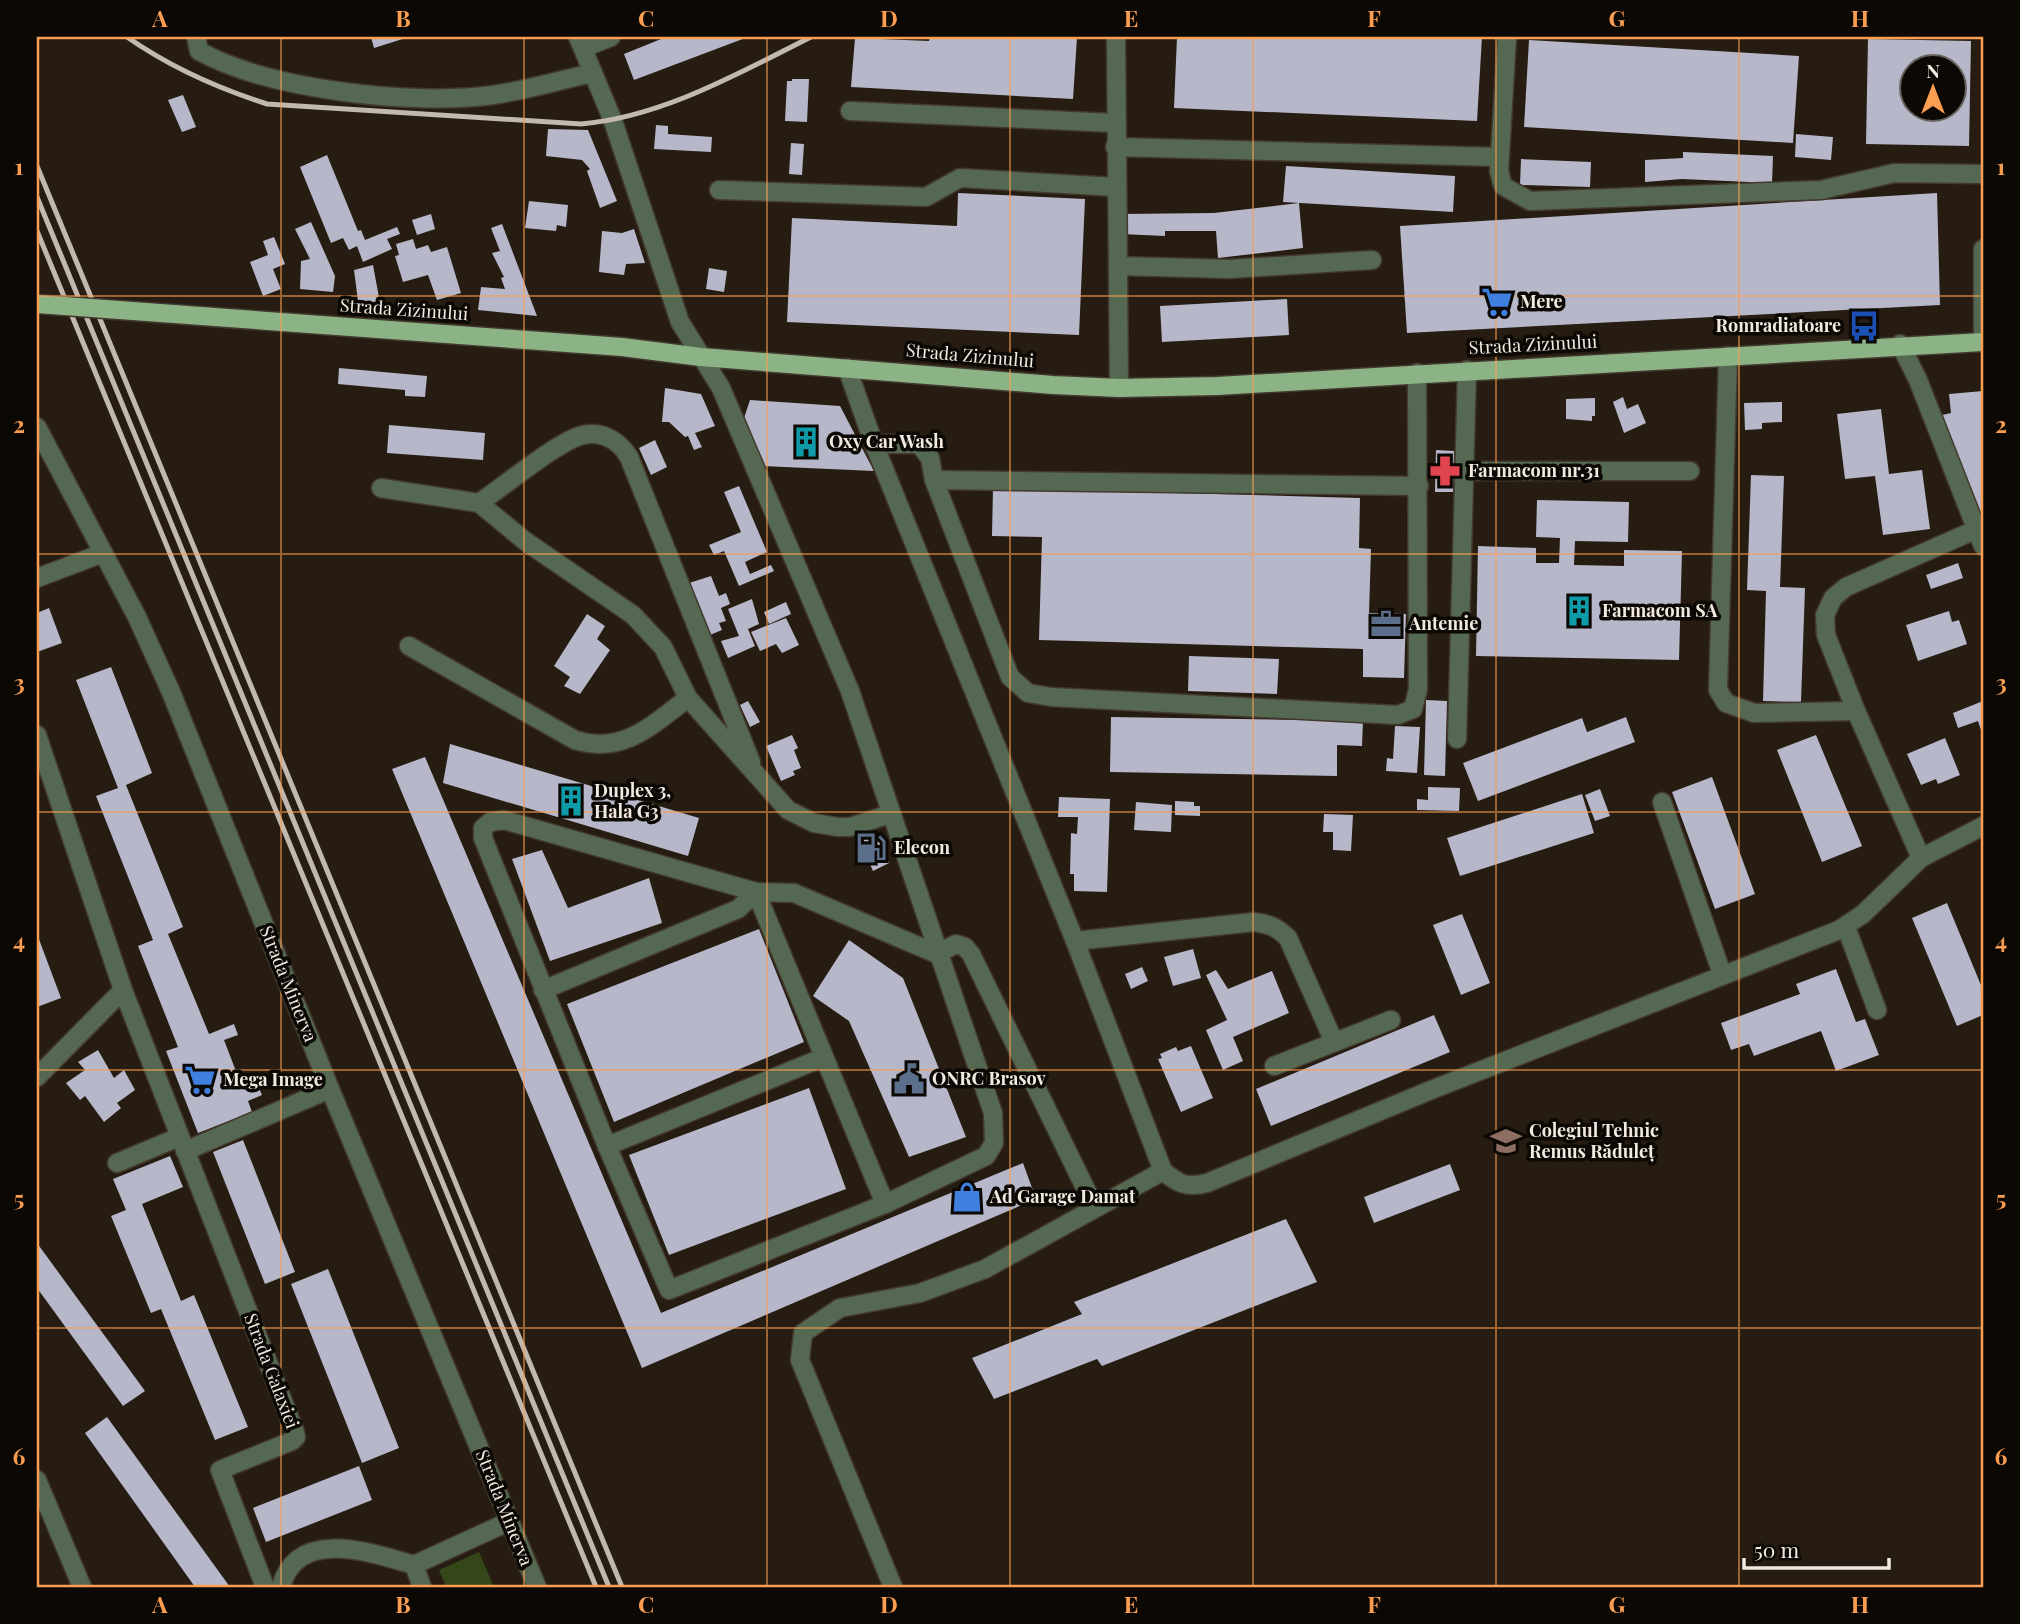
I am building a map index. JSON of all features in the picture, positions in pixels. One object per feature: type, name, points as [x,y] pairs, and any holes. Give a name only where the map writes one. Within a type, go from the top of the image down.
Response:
[{"type":"main road","name":"Strada Zizinului","points":[[37,304],[622,347],[701,357],[1119,388],[1217,386],[1983,342]]},
{"type":"street","points":[[196,37],[199,51],[218,62],[273,79],[355,92],[425,97],[492,95],[593,73]]},
{"type":"street","points":[[611,37],[580,42],[613,121],[680,322],[721,388],[850,691],[993,1113],[994,1143],[986,1156],[885,1204],[669,1290],[543,989],[483,838],[483,828],[491,822],[504,820],[756,892],[794,893],[937,954]]},
{"type":"street","points":[[1115,37],[1119,388]]},
{"type":"street","points":[[1507,37],[1499,157],[1503,186],[1523,199],[1541,203],[1687,193],[1822,190],[1894,173],[1983,174]]},
{"type":"street","points":[[850,111],[1115,122]]},
{"type":"street","points":[[1115,146],[1499,157]]},
{"type":"street","points":[[719,190],[926,197],[960,178],[1116,187]]},
{"type":"street","points":[[1983,250],[1983,332]]},
{"type":"street","points":[[1118,266],[1230,269],[1372,260]]},
{"type":"street","points":[[1900,345],[1918,380],[1979,538],[1846,587],[1833,598],[1825,615],[1826,635],[1856,710],[1922,858]]},
{"type":"street","points":[[1728,356],[1718,690],[1726,703],[1754,713],[1856,710]]},
{"type":"street","points":[[847,368],[874,444],[1075,941],[1163,1171],[1178,1184],[1193,1186],[1207,1183],[1721,974],[1846,927],[1922,858],[1983,826]]},
{"type":"street","points":[[1458,739],[1467,370]]},
{"type":"street","points":[[874,444],[919,444],[930,458],[934,480],[1010,677],[1028,693],[1113,701],[1398,715],[1413,709],[1418,689],[1418,373]]},
{"type":"street","name":"Strada Minerva","points":[[37,427],[171,692],[330,1089],[537,1587]]},
{"type":"street","points":[[479,503],[573,439],[593,434],[618,444],[629,457],[757,777]]},
{"type":"street","points":[[1466,471],[1690,471]]},
{"type":"street","points":[[934,480],[1419,486]]},
{"type":"street","points":[[381,488],[479,503],[525,541],[643,624],[663,647],[688,698],[788,810],[814,823],[850,827],[890,814]]},
{"type":"street","points":[[37,578],[103,554]]},
{"type":"street","points":[[409,646],[575,740],[587,744],[612,745],[634,738],[688,698]]},
{"type":"street","name":"Strada Galaxiei","points":[[37,735],[124,990],[295,1432],[296,1437],[292,1441],[220,1470],[265,1587]]},
{"type":"street","points":[[1662,802],[1721,974]]},
{"type":"street","points":[[543,989],[738,909],[756,892]]},
{"type":"street","points":[[756,892],[822,1058],[885,1204]]},
{"type":"street","points":[[1075,941],[1254,922],[1268,924],[1279,929],[1288,938],[1334,1042]]},
{"type":"street","points":[[1846,927],[1877,1010]]},
{"type":"street","points":[[937,954],[956,944],[965,947],[971,954],[1095,1208]]},
{"type":"street","points":[[37,1077],[124,990]]},
{"type":"street","points":[[1274,1066],[1391,1020]]},
{"type":"street","points":[[607,1146],[822,1058]]},
{"type":"street","points":[[117,1163],[182,1144],[330,1089]]},
{"type":"street","points":[[894,1587],[800,1360],[803,1333],[840,1308],[920,1293],[985,1269],[1163,1171]]},
{"type":"street","points":[[37,1480],[82,1587]]},
{"type":"street","points":[[281,1587],[296,1561],[311,1553],[333,1548],[356,1548],[414,1565],[510,1521]]},
{"type":"street","points":[[414,1565],[422,1587]]},
{"type":"green space","points":[[479,1552],[494,1587],[446,1587],[439,1570]]},
{"type":"building","points":[[371,37],[409,37],[374,48]]},
{"type":"building","points":[[666,37],[748,37],[634,80],[624,54]]},
{"type":"building","points":[[930,37],[1077,37],[1073,99],[851,87],[855,38],[929,41]]},
{"type":"building","points":[[1177,37],[1482,37],[1477,121],[1174,108]]},
{"type":"building","points":[[1868,39],[1971,41],[1969,146],[1866,144]]},
{"type":"building","points":[[1529,40],[1799,56],[1793,143],[1524,127]]},
{"type":"building","points":[[809,79],[807,122],[785,121],[787,81]]},
{"type":"building","points":[[183,95],[196,127],[182,132],[168,100]]},
{"type":"building","points":[[656,125],[668,126],[668,134],[712,137],[711,152],[654,149]]},
{"type":"building","points":[[548,129],[588,130],[617,201],[600,208],[587,171],[590,169],[582,160],[546,156]]},
{"type":"building","points":[[1796,134],[1833,137],[1831,160],[1795,157]]},
{"type":"building","points":[[791,143],[804,144],[802,175],[789,174]]},
{"type":"building","points":[[1683,152],[1773,156],[1772,183],[1682,179],[1645,182],[1645,160],[1683,158]]},
{"type":"building","points":[[327,155],[358,231],[361,230],[365,240],[397,227],[400,234],[387,239],[392,249],[363,262],[357,246],[349,250],[343,238],[331,243],[300,167]]},
{"type":"building","points":[[1521,159],[1591,162],[1590,187],[1520,185]]},
{"type":"building","points":[[1286,166],[1455,176],[1453,212],[1283,202]]},
{"type":"building","points":[[958,193],[1085,199],[1079,335],[787,322],[792,218],[957,226]]},
{"type":"building","points":[[1937,193],[1940,305],[1407,333],[1400,226]]},
{"type":"building","points":[[529,201],[568,205],[566,227],[557,225],[556,231],[525,228]]},
{"type":"building","points":[[1299,203],[1303,248],[1218,258],[1216,231],[1165,231],[1165,236],[1121,234],[1121,214],[1214,213]]},
{"type":"building","points":[[431,214],[435,229],[417,235],[412,220]]},
{"type":"building","points":[[311,222],[335,276],[333,292],[300,289],[301,261],[310,259],[295,229]]},
{"type":"building","points":[[502,224],[537,316],[478,310],[481,287],[505,289],[501,278],[504,277],[492,253],[500,251],[491,228]]},
{"type":"building","points":[[634,229],[645,263],[626,264],[624,275],[599,272],[602,231],[622,233]]},
{"type":"building","points":[[274,237],[285,264],[273,269],[281,289],[263,296],[250,262],[268,255],[263,241]]},
{"type":"building","points":[[413,239],[416,249],[428,245],[431,252],[447,247],[461,293],[437,300],[428,275],[403,282],[395,256],[399,255],[396,244]]},
{"type":"building","points":[[373,265],[380,303],[358,301],[354,270]]},
{"type":"building","points":[[709,268],[727,271],[724,292],[706,289]]},
{"type":"building","points":[[1287,299],[1289,335],[1162,342],[1160,306]]},
{"type":"building","points":[[339,368],[427,376],[425,397],[405,396],[405,390],[338,384]]},
{"type":"building","points":[[665,388],[701,394],[715,426],[695,433],[702,447],[694,450],[688,436],[685,437],[669,422],[662,422]]},
{"type":"building","points":[[1983,391],[1983,528],[1942,415],[1951,413],[1949,394]]},
{"type":"building","points":[[1623,397],[1627,409],[1638,404],[1646,423],[1624,433],[1613,402]]},
{"type":"building","points":[[1595,398],[1595,416],[1592,416],[1592,421],[1566,419],[1566,399]]},
{"type":"building","name":"Oxy Car Wash","points":[[750,400],[840,406],[874,471],[762,466],[744,418]]},
{"type":"building","points":[[1782,402],[1782,422],[1762,423],[1762,429],[1745,430],[1744,403]]},
{"type":"building","points":[[1881,409],[1889,474],[1922,470],[1930,529],[1883,535],[1875,476],[1845,479],[1837,414]]},
{"type":"building","points":[[389,425],[485,433],[483,460],[387,453]]},
{"type":"building","points":[[655,440],[667,467],[651,475],[639,448]]},
{"type":"building","name":"Farmacom nr.31","points":[[1436,450],[1454,451],[1453,492],[1435,492]]},
{"type":"building","points":[[1751,475],[1784,476],[1780,587],[1805,588],[1801,702],[1763,701],[1766,591],[1747,590]]},
{"type":"building","points":[[739,486],[767,552],[745,562],[750,574],[771,565],[774,571],[739,586],[724,551],[714,555],[709,545],[741,532],[724,492]]},
{"type":"building","points":[[993,488],[1360,498],[1359,548],[1371,549],[1369,613],[1406,614],[1404,678],[1363,677],[1363,649],[1039,640],[1042,537],[992,536]]},
{"type":"building","name":"Farmacom SA","points":[[1537,500],[1629,502],[1628,542],[1575,541],[1574,565],[1624,566],[1624,550],[1682,551],[1679,660],[1476,656],[1478,546],[1536,548],[1536,563],[1559,563],[1560,538],[1536,537]]},
{"type":"building","points":[[1958,563],[1963,578],[1931,589],[1926,575]]},
{"type":"building","points":[[711,576],[719,596],[726,593],[730,604],[721,608],[726,621],[719,623],[722,630],[710,635],[689,583]]},
{"type":"building","points":[[752,599],[759,624],[748,629],[755,646],[728,658],[721,641],[739,636],[728,609]]},
{"type":"building","points":[[786,602],[791,614],[769,624],[764,612]]},
{"type":"building","points":[[49,608],[62,643],[37,652],[37,613]]},
{"type":"building","points":[[1949,611],[1952,622],[1959,620],[1967,644],[1918,661],[1906,625]]},
{"type":"building","points":[[587,614],[605,626],[597,639],[610,650],[580,694],[564,686],[570,677],[554,666]]},
{"type":"building","points":[[786,618],[799,645],[782,653],[776,644],[760,651],[751,632]]},
{"type":"building","points":[[1189,656],[1279,659],[1277,694],[1188,691]]},
{"type":"building","points":[[111,667],[152,773],[126,785],[183,927],[168,934],[209,1034],[234,1024],[238,1035],[224,1040],[239,1079],[253,1074],[262,1095],[248,1101],[252,1112],[198,1133],[166,1051],[178,1047],[138,946],[153,940],[96,796],[118,788],[76,680]]},
{"type":"building","points":[[1426,700],[1447,701],[1445,776],[1424,775]]},
{"type":"building","points":[[748,701],[760,722],[750,727],[740,705]]},
{"type":"building","points":[[1983,701],[1983,736],[1978,721],[1958,728],[1953,713]]},
{"type":"building","points":[[1111,717],[1363,721],[1362,746],[1337,745],[1337,776],[1110,772]]},
{"type":"building","points":[[1626,717],[1635,742],[1478,801],[1463,763],[1582,718],[1587,732]]},
{"type":"building","points":[[1395,726],[1420,727],[1417,773],[1386,771],[1387,758],[1393,759]]},
{"type":"building","points":[[792,735],[798,748],[794,750],[801,768],[793,771],[795,775],[781,781],[766,746]]},
{"type":"building","points":[[1816,735],[1862,846],[1822,862],[1777,750]]},
{"type":"building","points":[[1945,738],[1960,775],[1938,784],[1936,779],[1921,785],[1907,754]]},
{"type":"building","name":"Duplex 3, Hala G3","points":[[450,744],[699,818],[688,856],[443,783]]},
{"type":"building","points":[[425,757],[661,1313],[1023,1163],[1036,1199],[642,1368],[392,769]]},
{"type":"building","points":[[1712,777],[1755,894],[1715,909],[1672,792]]},
{"type":"building","points":[[1428,787],[1460,788],[1459,811],[1417,810],[1417,799],[1428,800]]},
{"type":"building","points":[[1600,789],[1610,816],[1595,821],[1585,795]]},
{"type":"building","points":[[1582,794],[1594,833],[1460,876],[1447,838]]},
{"type":"building","points":[[1059,797],[1110,799],[1107,892],[1074,891],[1074,874],[1070,874],[1071,833],[1077,834],[1078,817],[1058,817]]},
{"type":"building","points":[[1175,801],[1194,802],[1194,806],[1200,806],[1200,816],[1175,815]]},
{"type":"building","points":[[1136,802],[1172,805],[1171,832],[1134,830]]},
{"type":"building","points":[[1324,814],[1353,815],[1351,851],[1333,850],[1333,832],[1323,832]]},
{"type":"building","points":[[876,834],[889,863],[873,871],[860,841]]},
{"type":"building","points":[[542,850],[568,908],[649,878],[662,923],[550,961],[512,859]]},
{"type":"building","points":[[1947,903],[1983,990],[1983,1015],[1957,1026],[1912,918]]},
{"type":"building","points":[[1462,914],[1490,983],[1461,995],[1433,925]]},
{"type":"building","points":[[759,929],[804,1042],[614,1122],[567,1004]]},
{"type":"building","points":[[37,934],[61,998],[37,1007]]},
{"type":"building","name":"ONRC Brasov","points":[[849,940],[903,978],[966,1137],[909,1157],[849,1021],[813,996]]},
{"type":"building","points":[[1193,949],[1201,978],[1173,986],[1164,957]]},
{"type":"building","points":[[1142,967],[1148,981],[1131,989],[1125,974]]},
{"type":"building","points":[[1836,969],[1856,1022],[1865,1019],[1879,1055],[1836,1071],[1821,1031],[1754,1056],[1749,1044],[1731,1050],[1721,1023],[1800,994],[1796,984]]},
{"type":"building","points":[[1216,970],[1228,989],[1272,971],[1289,1013],[1233,1037],[1243,1061],[1223,1070],[1206,1030],[1227,1020],[1206,975]]},
{"type":"building","points":[[1434,1015],[1450,1052],[1271,1126],[1256,1089]]},
{"type":"building","points":[[1191,1046],[1213,1098],[1181,1112],[1158,1059],[1162,1058],[1160,1054],[1176,1047],[1178,1051]]},
{"type":"building","points":[[98,1050],[114,1078],[124,1070],[135,1090],[117,1103],[121,1108],[104,1122],[85,1096],[80,1100],[66,1083],[85,1070],[78,1062]]},
{"type":"building","points":[[809,1088],[846,1189],[669,1255],[629,1155]]},
{"type":"building","points":[[243,1140],[295,1272],[265,1284],[213,1152]]},
{"type":"building","points":[[170,1156],[183,1187],[142,1204],[181,1301],[194,1295],[248,1427],[215,1440],[161,1309],[151,1313],[111,1216],[126,1210],[113,1179]]},
{"type":"building","points":[[1450,1164],[1460,1190],[1374,1223],[1364,1197]]},
{"type":"building","points":[[1286,1219],[1317,1282],[1102,1366],[1097,1359],[994,1399],[972,1358],[1082,1314],[1074,1302]]},
{"type":"building","points":[[37,1243],[145,1391],[123,1406],[37,1288]]},
{"type":"building","points":[[328,1269],[399,1448],[362,1463],[291,1284]]},
{"type":"building","points":[[107,1417],[230,1587],[195,1587],[85,1433]]},
{"type":"building","points":[[359,1466],[372,1500],[266,1542],[253,1508]]},
{"type":"railway","points":[[127,37],[194,76],[267,104],[581,124],[641,113],[670,103],[728,79],[811,37]]},
{"type":"railway","points":[[37,166],[622,1587]]},
{"type":"railway","points":[[37,197],[609,1587]]},
{"type":"railway","points":[[37,231],[596,1587]]},
{"type":"place","name":"Mere","points":[[1497,302]]},
{"type":"place","name":"Romradiatoare","points":[[1864,326]]},
{"type":"place","name":"Oxy Car Wash","points":[[806,442]]},
{"type":"place","name":"Farmacom nr.31","points":[[1445,471]]},
{"type":"place","name":"Farmacom SA","points":[[1579,611]]},
{"type":"place","name":"Antemie","points":[[1386,624]]},
{"type":"place","name":"Duplex 3, Hala G3","points":[[571,801]]},
{"type":"place","name":"Elecon","points":[[871,848]]},
{"type":"place","name":"ONRC Brasov","points":[[909,1079]]},
{"type":"place","name":"Mega Image","points":[[200,1080]]},
{"type":"place","name":"Colegiul Tehnic Remus Răduleț","points":[[1506,1141]]},
{"type":"place","name":"Ad Garage Damat","points":[[967,1197]]}]
